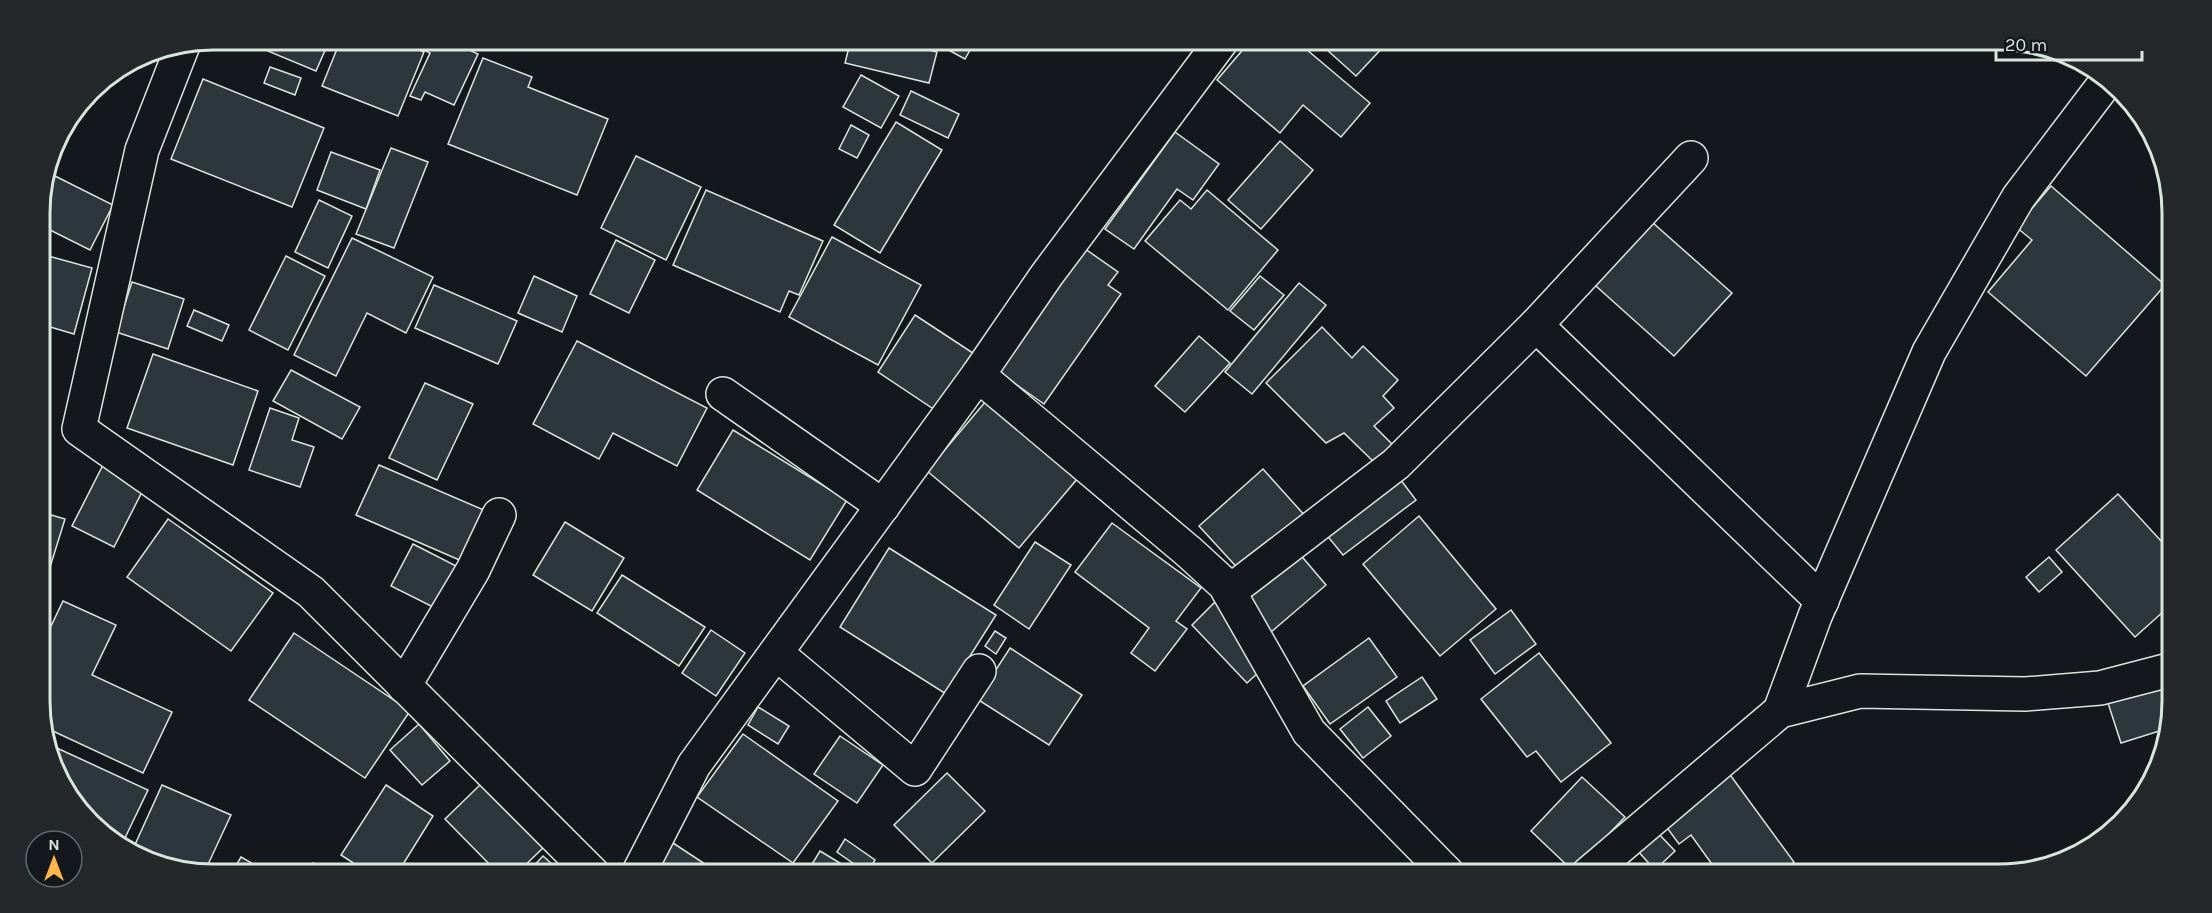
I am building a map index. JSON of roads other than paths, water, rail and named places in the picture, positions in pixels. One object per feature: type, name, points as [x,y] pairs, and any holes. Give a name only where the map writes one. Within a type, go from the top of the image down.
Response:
[{"type":"street","points":[[643,864],[694,765],[884,506],[1046,276],[1215,50]]},
{"type":"street","points":[[180,53],[142,150],[79,429],[311,592],[583,864]]},
{"type":"street","points":[[1610,863],[1780,711],[1822,601],[1929,352],[2018,198],[2103,87]]},
{"type":"street","points":[[1229,592],[1396,464],[1536,325],[1691,158]]},
{"type":"street","points":[[1536,325],[1822,601]]},
{"type":"street","points":[[978,375],[1189,552],[1225,585],[1310,732],[1438,863]]},
{"type":"street","points":[[723,394],[884,506]]},
{"type":"street","points":[[404,686],[473,570],[499,515]]},
{"type":"street","points":[[776,653],[915,769],[980,671]]},
{"type":"street","points":[[1780,711],[1860,691],[2025,694],[2100,688],[2162,672]]}]
